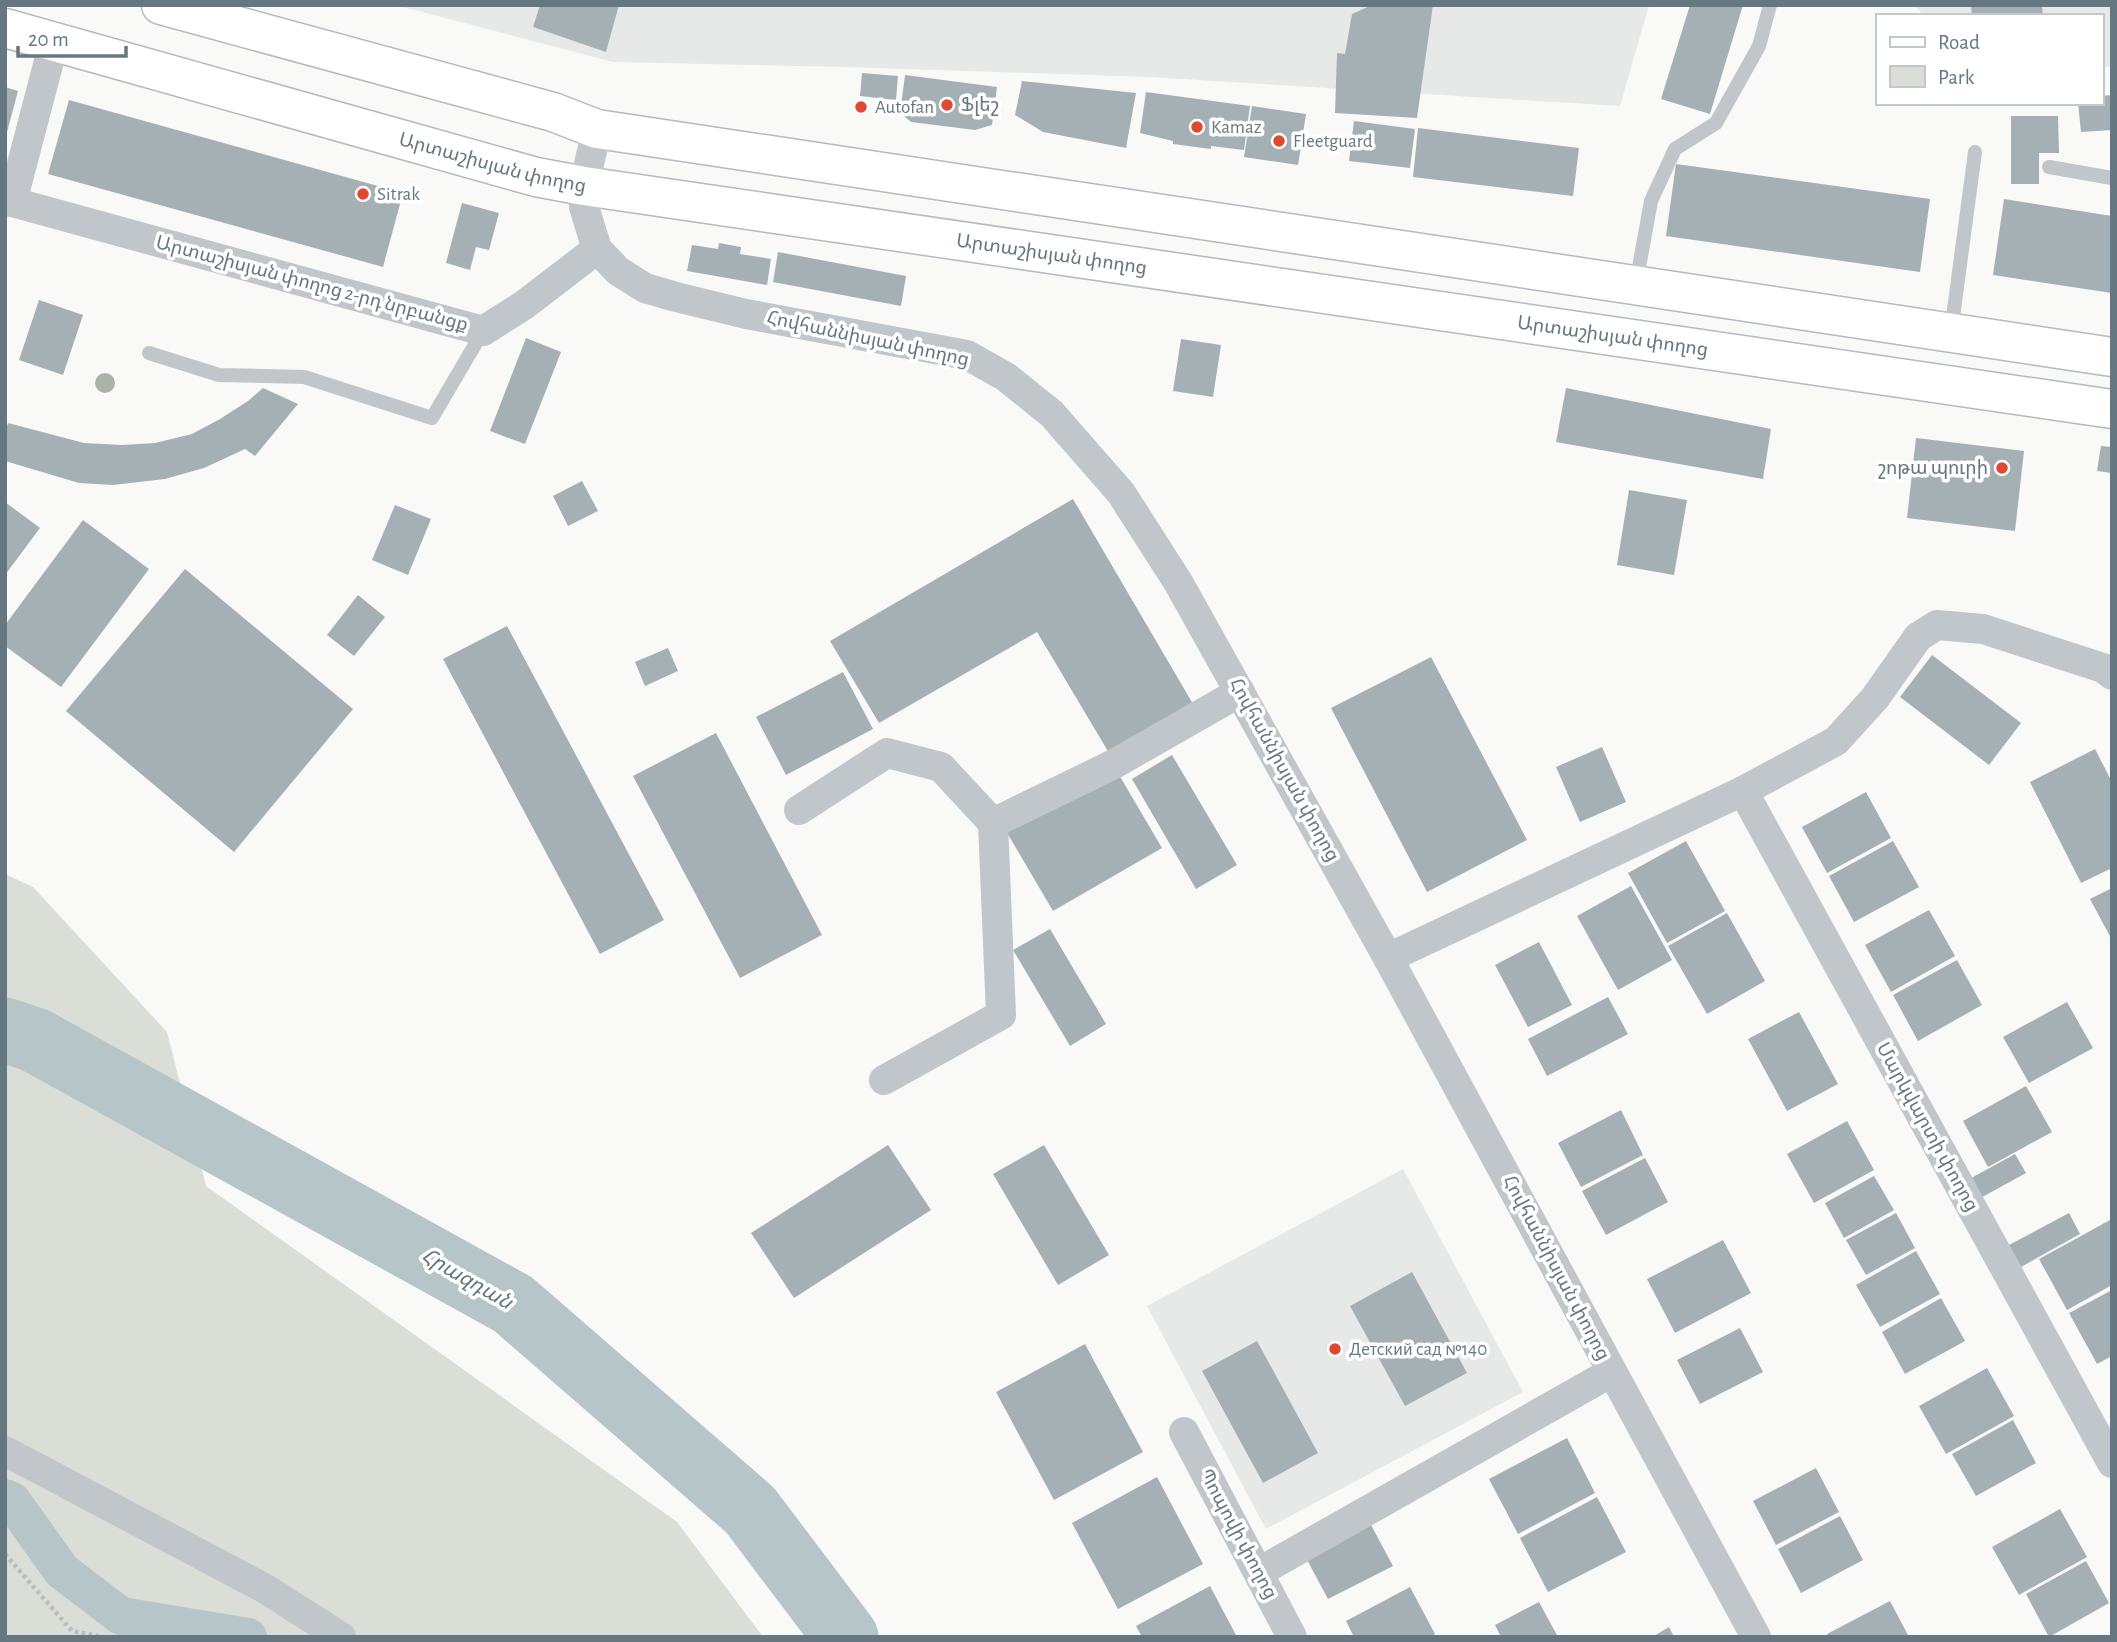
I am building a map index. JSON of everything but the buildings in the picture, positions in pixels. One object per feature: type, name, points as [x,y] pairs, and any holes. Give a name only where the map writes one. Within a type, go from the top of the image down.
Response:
[{"type":"main road","points":[[161,5],[553,112],[597,129],[2112,358]]},
{"type":"main road","name":"Արտաշիսյան փողոց","points":[[5,28],[524,173],[584,186],[2112,409]]},
{"type":"main road","points":[[1320,293],[1326,239]]},
{"type":"main road","points":[[1858,372],[1864,320]]},
{"type":"street","points":[[8,201],[54,42]]},
{"type":"street","name":"Հովհաննիսյան փողոց","points":[[597,129],[584,186],[584,207],[597,248],[618,271],[645,288],[746,314],[967,355],[1006,377],[1052,414],[1121,493],[1178,582],[1240,691],[1756,1637]]},
{"type":"street","name":"Արտաշիսյան փողոց 2-րդ նրբանցք","points":[[8,201],[483,331],[524,305],[597,248]]},
{"type":"street","points":[[1388,958],[1742,791],[1836,741],[1875,698],[1918,637],[1937,625],[1983,629],[2103,668],[2112,675]]},
{"type":"street","points":[[993,823],[1114,764],[1240,691]]},
{"type":"street","points":[[799,810],[887,753],[941,767],[993,823],[1001,1015],[884,1080]]},
{"type":"street","name":"Մարկվարտի փողոց","points":[[1742,791],[2112,1463]]},
{"type":"street","points":[[1259,1572],[1612,1372]]},
{"type":"street","name":"Պոպովի փողոց","points":[[1184,1432],[1293,1637]]},
{"type":"street","points":[[5,1451],[264,1588],[341,1637]]},
{"type":"lane","points":[[1635,286],[1651,201],[1675,149],[1716,122],[1759,46],[1770,5]]},
{"type":"lane","points":[[1950,333],[1975,152]]},
{"type":"lane","points":[[2049,167],[2112,178]]},
{"type":"lane","points":[[149,353],[219,375],[304,377],[432,418],[483,331]]},
{"type":"path","points":[[5,1554],[72,1631],[103,1637]]},
{"type":"shaded area","points":[[396,5],[1649,5],[1620,106],[1150,77],[613,62]]},
{"type":"shaded area","points":[[1914,5],[2112,5],[2112,66],[2103,68],[2103,14],[1922,14]]},
{"type":"shaded area","name":"Детский сад №140","points":[[1403,1169],[1523,1392],[1266,1529],[1147,1306]]},
{"type":"green space","points":[[5,874],[33,887],[167,1032],[206,1186],[677,1522],[763,1637],[5,1637]]},
{"type":"waterway","name":"Հրազդան","points":[[5,1030],[35,1040],[513,1304],[750,1510],[846,1637]]},
{"type":"waterway","points":[[5,1498],[12,1501],[62,1571],[121,1616],[248,1637]]},
{"type":"place","name":"Ֆլեշ","points":[[947,105]]},
{"type":"place","name":"Autofan","points":[[861,107]]},
{"type":"place","name":"Kamaz","points":[[1197,127]]},
{"type":"place","name":"Fleetguard","points":[[1279,141]]},
{"type":"place","name":"Sitrak","points":[[363,194]]},
{"type":"place","name":"շոթա պուրի","points":[[2002,468]]},
{"type":"place","name":"Детский сад №140","points":[[1335,1349]]}]
